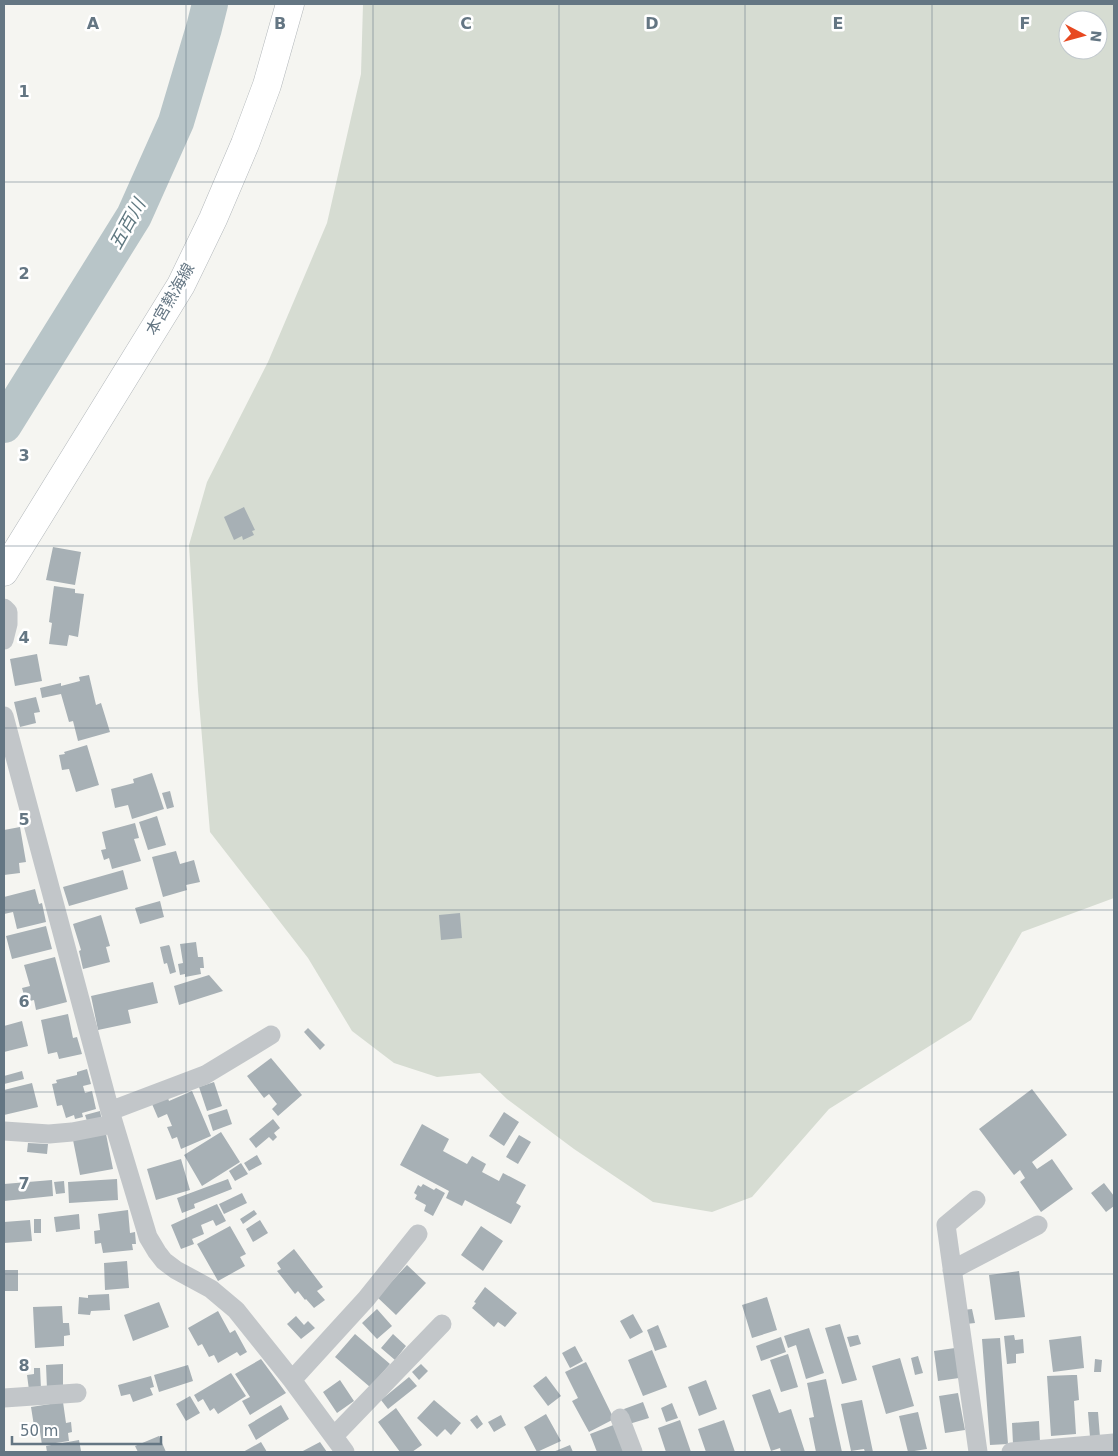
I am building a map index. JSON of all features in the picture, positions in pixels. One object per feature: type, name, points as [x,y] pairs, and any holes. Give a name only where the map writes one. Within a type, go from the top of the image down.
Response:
[{"type":"main road","name":"本宮熱海線","points":[[4,572],[181,285],[213,219],[245,144],[267,85],[290,4]]},
{"type":"street","points":[[4,608],[8,612],[8,624],[4,640]]},
{"type":"street","points":[[4,716],[112,1117],[148,1237],[157,1252],[176,1270],[211,1289],[236,1310],[292,1380],[345,1452]]},
{"type":"street","points":[[4,1131],[49,1134],[72,1132],[112,1117],[205,1075],[271,1035]]},
{"type":"street","points":[[976,1200],[946,1225],[978,1452]]},
{"type":"street","points":[[952,1270],[1038,1225]]},
{"type":"street","points":[[292,1380],[366,1299],[418,1234]]},
{"type":"street","points":[[334,1436],[442,1324]]},
{"type":"street","points":[[4,1398],[76,1393]]},
{"type":"street","points":[[620,1418],[633,1452]]},
{"type":"street","points":[[1011,1452],[1114,1443]]},
{"type":"shaded area","points":[[363,4],[1114,4],[1114,898],[1022,932],[971,1020],[829,1109],[752,1197],[712,1212],[653,1202],[574,1149],[507,1099],[480,1073],[437,1077],[394,1063],[352,1031],[308,958],[210,832],[198,690],[189,545],[207,482],[268,362],[327,223],[361,74]]},
{"type":"building","points":[[244,507],[255,530],[252,531],[254,535],[243,540],[242,536],[234,540],[224,517]]},
{"type":"building","points":[[53,547],[81,552],[75,585],[46,580]]},
{"type":"building","points":[[54,586],[75,589],[75,593],[84,594],[78,637],[69,635],[67,646],[49,644],[52,623],[49,622]]},
{"type":"building","points":[[37,654],[42,681],[15,686],[10,659]]},
{"type":"building","points":[[89,675],[96,705],[101,703],[110,732],[78,741],[73,721],[69,722],[61,694],[42,698],[40,688],[61,683],[61,686],[80,681],[79,677]]},
{"type":"building","points":[[36,697],[40,712],[34,713],[36,723],[20,727],[14,702]]},
{"type":"building","points":[[87,745],[99,785],[76,792],[69,769],[62,770],[59,755]]},
{"type":"building","points":[[152,773],[164,809],[132,819],[128,805],[115,808],[111,789],[134,783],[133,779]]},
{"type":"building","points":[[170,791],[174,807],[167,809],[162,793]]},
{"type":"building","points":[[157,816],[166,845],[148,850],[139,822]]},
{"type":"building","points":[[135,823],[139,838],[134,839],[141,861],[112,869],[109,858],[104,860],[101,850],[106,849],[102,832]]},
{"type":"building","points":[[20,827],[26,862],[19,863],[20,873],[4,875],[4,830]]},
{"type":"building","points":[[176,851],[180,864],[194,860],[200,882],[186,885],[187,890],[163,897],[152,857]]},
{"type":"building","points":[[123,870],[128,889],[69,906],[63,887]]},
{"type":"building","points":[[35,889],[39,904],[42,903],[46,922],[17,929],[13,912],[4,914],[4,897]]},
{"type":"building","points":[[160,901],[164,917],[140,924],[135,908]]},
{"type":"building","points":[[460,913],[462,938],[441,940],[439,915]]},
{"type":"building","points":[[101,915],[110,946],[106,947],[110,962],[83,969],[79,951],[81,950],[73,924]]},
{"type":"building","points":[[46,926],[52,949],[12,959],[6,936]]},
{"type":"building","points":[[196,942],[198,957],[203,957],[204,968],[200,968],[201,974],[185,977],[185,974],[180,975],[178,964],[183,963],[180,944]]},
{"type":"building","points":[[169,945],[176,972],[170,974],[167,963],[164,964],[160,947]]},
{"type":"building","points":[[55,957],[67,1002],[36,1010],[34,1000],[26,1002],[22,988],[30,986],[24,965]]},
{"type":"building","points":[[209,975],[223,991],[179,1005],[174,986]]},
{"type":"building","points":[[153,982],[158,1003],[128,1010],[131,1023],[98,1030],[91,996]]},
{"type":"building","points":[[68,1014],[73,1038],[77,1037],[82,1054],[59,1059],[57,1052],[48,1054],[41,1020]]},
{"type":"building","points":[[22,1021],[28,1046],[4,1052],[4,1026]]},
{"type":"building","points":[[308,1028],[325,1045],[320,1050],[304,1032]]},
{"type":"building","points":[[271,1058],[302,1095],[278,1116],[272,1109],[277,1104],[269,1094],[264,1098],[247,1076]]},
{"type":"building","points":[[87,1069],[91,1084],[83,1086],[85,1093],[92,1091],[96,1109],[82,1113],[83,1117],[75,1119],[74,1115],[66,1118],[62,1105],[57,1106],[52,1084],[57,1083],[56,1080],[77,1075],[77,1072]]},
{"type":"building","points":[[22,1071],[24,1079],[4,1084],[4,1076]]},
{"type":"building","points":[[214,1082],[222,1106],[207,1111],[199,1087]]},
{"type":"building","points":[[32,1083],[38,1107],[4,1115],[4,1090]]},
{"type":"building","points":[[1032,1089],[1067,1135],[1032,1162],[1037,1169],[1052,1159],[1073,1189],[1041,1212],[1020,1182],[1025,1178],[1020,1170],[1014,1175],[979,1129]]},
{"type":"building","points":[[192,1091],[211,1136],[181,1149],[177,1137],[172,1139],[167,1127],[172,1126],[167,1114],[158,1118],[152,1104],[168,1098],[169,1101]]},
{"type":"building","points":[[227,1109],[232,1124],[213,1131],[208,1115]]},
{"type":"building","points":[[100,1111],[102,1121],[88,1124],[85,1115]]},
{"type":"building","points":[[504,1112],[519,1122],[504,1146],[489,1136]]},
{"type":"building","points":[[273,1119],[280,1128],[274,1133],[277,1137],[273,1141],[269,1137],[256,1148],[249,1139]]},
{"type":"building","points":[[422,1124],[449,1139],[443,1151],[467,1164],[472,1156],[486,1164],[482,1172],[499,1181],[503,1173],[526,1185],[516,1203],[521,1206],[511,1224],[465,1200],[462,1206],[446,1198],[449,1191],[400,1165]]},
{"type":"building","points":[[221,1132],[240,1162],[202,1186],[184,1155]]},
{"type":"building","points":[[106,1134],[113,1169],[80,1175],[73,1140]]},
{"type":"building","points":[[519,1135],[531,1142],[518,1164],[506,1157]]},
{"type":"building","points":[[28,1143],[48,1144],[47,1154],[27,1152]]},
{"type":"building","points":[[257,1155],[262,1164],[249,1171],[244,1163]]},
{"type":"building","points":[[181,1159],[190,1190],[156,1200],[147,1169]]},
{"type":"building","points":[[241,1163],[248,1174],[235,1181],[229,1171]]},
{"type":"building","points":[[117,1179],[118,1200],[69,1203],[68,1182]]},
{"type":"building","points":[[228,1179],[232,1189],[194,1204],[195,1208],[182,1213],[177,1198]]},
{"type":"building","points":[[52,1180],[53,1196],[4,1201],[4,1184]]},
{"type":"building","points":[[64,1181],[65,1193],[56,1194],[54,1182]]},
{"type":"building","points":[[1104,1183],[1114,1196],[1114,1206],[1106,1212],[1091,1193]]},
{"type":"building","points":[[423,1184],[445,1193],[433,1216],[424,1211],[426,1205],[415,1199],[417,1195],[414,1193],[418,1185],[421,1187]]},
{"type":"building","points":[[242,1193],[247,1203],[224,1214],[219,1204]]},
{"type":"building","points":[[217,1204],[226,1221],[216,1226],[213,1220],[201,1225],[204,1234],[192,1239],[194,1244],[181,1249],[171,1225]]},
{"type":"building","points":[[128,1210],[130,1233],[135,1232],[136,1244],[132,1244],[133,1250],[103,1253],[101,1243],[95,1244],[94,1231],[100,1230],[98,1214]]},
{"type":"building","points":[[254,1210],[257,1214],[243,1224],[240,1219]]},
{"type":"building","points":[[79,1214],[80,1229],[56,1232],[54,1217]]},
{"type":"building","points":[[34,1219],[41,1219],[41,1233],[34,1233]]},
{"type":"building","points":[[30,1220],[32,1241],[4,1243],[4,1222]]},
{"type":"building","points":[[260,1220],[268,1233],[253,1242],[246,1229]]},
{"type":"building","points":[[230,1226],[246,1254],[240,1257],[245,1266],[218,1281],[197,1244]]},
{"type":"building","points":[[481,1226],[503,1241],[483,1271],[461,1255]]},
{"type":"building","points":[[294,1249],[323,1287],[317,1291],[325,1300],[314,1308],[298,1291],[295,1294],[277,1271],[281,1269],[277,1263]]},
{"type":"building","points":[[127,1261],[129,1288],[105,1290],[104,1263]]},
{"type":"building","points":[[407,1265],[426,1283],[396,1315],[377,1297]]},
{"type":"building","points":[[4,1270],[18,1270],[18,1291],[4,1291]]},
{"type":"building","points":[[1019,1271],[1025,1317],[995,1320],[989,1275]]},
{"type":"building","points":[[485,1287],[517,1313],[505,1327],[498,1322],[494,1327],[472,1308]]},
{"type":"building","points":[[109,1294],[110,1310],[91,1311],[90,1315],[78,1314],[79,1297],[88,1298],[88,1295]]},
{"type":"building","points":[[767,1297],[777,1330],[752,1338],[742,1305]]},
{"type":"building","points":[[159,1302],[169,1327],[133,1341],[124,1315]]},
{"type":"building","points":[[62,1306],[63,1323],[69,1323],[70,1335],[64,1336],[64,1346],[35,1348],[33,1307]]},
{"type":"building","points":[[377,1309],[392,1326],[377,1339],[362,1323]]},
{"type":"building","points":[[972,1309],[975,1323],[966,1324],[963,1310]]},
{"type":"building","points":[[218,1311],[230,1333],[235,1330],[247,1352],[240,1356],[237,1352],[218,1363],[214,1355],[209,1357],[202,1344],[198,1346],[188,1328]]},
{"type":"building","points":[[633,1314],[643,1332],[630,1339],[620,1321]]},
{"type":"building","points":[[296,1316],[304,1325],[308,1321],[315,1328],[301,1339],[287,1324]]},
{"type":"building","points":[[840,1324],[857,1380],[842,1384],[825,1328]]},
{"type":"building","points":[[658,1325],[667,1347],[655,1351],[647,1330]]},
{"type":"building","points":[[809,1328],[824,1373],[806,1379],[796,1345],[788,1348],[784,1336]]},
{"type":"building","points":[[355,1334],[390,1364],[370,1387],[335,1357]]},
{"type":"building","points":[[393,1334],[406,1346],[395,1360],[381,1348]]},
{"type":"building","points":[[858,1335],[861,1344],[850,1347],[847,1337]]},
{"type":"building","points":[[1014,1335],[1015,1340],[1023,1339],[1024,1353],[1016,1354],[1016,1363],[1007,1364],[1004,1336]]},
{"type":"building","points":[[1081,1336],[1084,1368],[1053,1372],[1049,1340]]},
{"type":"building","points":[[781,1337],[786,1352],[761,1361],[756,1346]]},
{"type":"building","points":[[1000,1338],[1008,1444],[990,1445],[982,1339]]},
{"type":"building","points":[[575,1346],[583,1361],[570,1368],[562,1353]]},
{"type":"building","points":[[955,1348],[959,1378],[938,1381],[934,1351]]},
{"type":"building","points":[[652,1350],[667,1387],[643,1396],[628,1360]]},
{"type":"building","points":[[788,1354],[798,1387],[781,1392],[770,1360]]},
{"type":"building","points":[[918,1356],[923,1373],[915,1375],[911,1358]]},
{"type":"building","points":[[900,1358],[914,1406],[886,1414],[872,1366]]},
{"type":"building","points":[[261,1359],[286,1393],[250,1415],[242,1401],[250,1397],[235,1374]]},
{"type":"building","points":[[1095,1359],[1102,1360],[1101,1372],[1094,1372]]},
{"type":"building","points":[[586,1362],[614,1419],[589,1432],[572,1401],[578,1398],[565,1372]]},
{"type":"building","points":[[63,1364],[63,1388],[47,1389],[46,1365]]},
{"type":"building","points":[[421,1364],[428,1371],[419,1380],[412,1372]]},
{"type":"building","points":[[188,1365],[193,1381],[159,1392],[154,1375]]},
{"type":"building","points":[[34,1368],[40,1368],[41,1389],[29,1390],[27,1375],[34,1374]]},
{"type":"building","points":[[231,1373],[246,1396],[218,1414],[214,1408],[210,1411],[203,1399],[198,1402],[194,1395]]},
{"type":"building","points":[[1077,1375],[1079,1400],[1074,1401],[1076,1434],[1051,1436],[1047,1376]]},
{"type":"building","points":[[151,1376],[154,1387],[150,1388],[153,1395],[133,1402],[130,1394],[121,1396],[118,1385]]},
{"type":"building","points":[[546,1376],[561,1396],[548,1406],[533,1386]]},
{"type":"building","points":[[409,1377],[417,1386],[388,1409],[381,1400]]},
{"type":"building","points":[[826,1379],[842,1452],[816,1452],[809,1418],[814,1417],[807,1383]]},
{"type":"building","points":[[340,1380],[354,1401],[337,1413],[323,1392]]},
{"type":"building","points":[[706,1380],[717,1409],[699,1416],[688,1387]]},
{"type":"building","points":[[770,1389],[779,1413],[791,1409],[805,1452],[781,1452],[780,1448],[771,1451],[752,1395]]},
{"type":"building","points":[[958,1393],[965,1430],[945,1433],[939,1396]]},
{"type":"building","points":[[190,1396],[200,1413],[186,1421],[176,1404]]},
{"type":"building","points":[[434,1400],[461,1423],[451,1435],[445,1429],[437,1437],[417,1418]]},
{"type":"building","points":[[862,1400],[873,1452],[865,1452],[864,1449],[851,1451],[841,1404]]},
{"type":"building","points":[[63,1402],[66,1423],[71,1422],[72,1432],[68,1433],[69,1441],[42,1445],[39,1425],[34,1426],[31,1407]]},
{"type":"building","points":[[643,1402],[649,1418],[629,1424],[624,1409]]},
{"type":"building","points":[[672,1403],[678,1418],[666,1422],[661,1408]]},
{"type":"building","points":[[281,1405],[289,1419],[256,1440],[248,1425]]},
{"type":"building","points":[[396,1408],[422,1445],[412,1452],[400,1452],[378,1422]]},
{"type":"building","points":[[918,1412],[927,1449],[908,1452],[899,1416]]},
{"type":"building","points":[[1088,1412],[1098,1412],[1100,1437],[1090,1437]]},
{"type":"building","points":[[546,1414],[561,1441],[537,1452],[524,1427]]},
{"type":"building","points":[[477,1415],[483,1424],[477,1429],[470,1420]]},
{"type":"building","points":[[501,1415],[506,1425],[494,1432],[488,1422]]},
{"type":"building","points":[[680,1420],[691,1452],[666,1452],[658,1428]]},
{"type":"building","points":[[724,1420],[735,1452],[706,1452],[698,1429]]},
{"type":"building","points":[[1039,1421],[1040,1442],[1013,1444],[1012,1423]]},
{"type":"building","points":[[616,1424],[626,1452],[597,1452],[590,1434]]},
{"type":"building","points":[[159,1436],[166,1452],[138,1452],[135,1446]]},
{"type":"building","points":[[79,1440],[81,1451],[47,1452],[46,1446]]},
{"type":"building","points":[[261,1442],[267,1452],[243,1452]]},
{"type":"building","points":[[320,1442],[327,1452],[301,1452]]},
{"type":"building","points":[[570,1445],[573,1452],[553,1452]]},
{"type":"waterway","name":"五百川","points":[[4,425],[134,216],[176,122],[210,4]]}]
